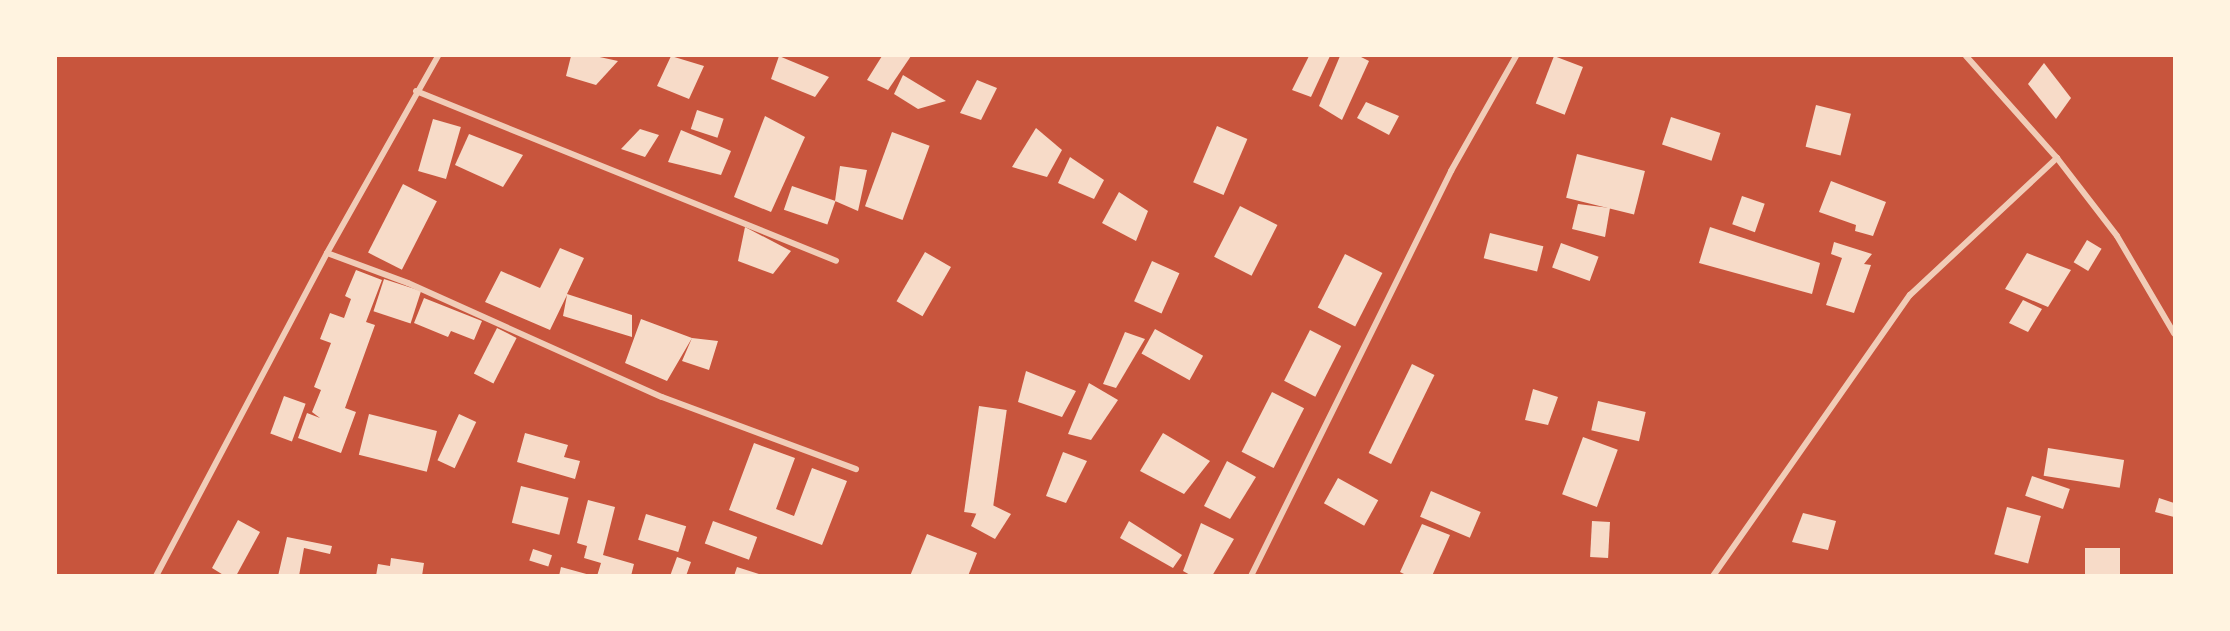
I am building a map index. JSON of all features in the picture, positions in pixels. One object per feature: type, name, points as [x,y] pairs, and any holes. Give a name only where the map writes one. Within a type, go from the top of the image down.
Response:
[{"type":"street","points":[[156,576],[327,253],[416,91],[438,56]]},
{"type":"street","points":[[1251,576],[1451,171],[1516,56]]},
{"type":"street","points":[[1966,56],[2057,158],[2117,236],[2175,333]]},
{"type":"street","points":[[416,91],[836,261]]},
{"type":"street","points":[[1713,576],[1910,295],[2057,158]]},
{"type":"street","points":[[327,253],[408,283],[662,397],[856,469]]},
{"type":"building","points":[[571,56],[595,56],[618,61],[596,85],[566,76]]},
{"type":"building","points":[[671,56],[704,66],[689,99],[657,86]]},
{"type":"building","points":[[779,56],[829,77],[815,97],[771,79]]},
{"type":"building","points":[[882,56],[911,56],[888,90],[867,80]]},
{"type":"building","points":[[1309,56],[1330,56],[1311,97],[1292,90]]},
{"type":"building","points":[[1340,56],[1359,56],[1369,61],[1342,120],[1319,106]]},
{"type":"building","points":[[1554,56],[1583,67],[1565,115],[1536,104]]},
{"type":"building","points":[[2044,63],[2071,98],[2056,119],[2028,84]]},
{"type":"building","points":[[903,75],[946,101],[918,109],[894,94]]},
{"type":"building","points":[[977,80],[997,88],[981,120],[960,113]]},
{"type":"building","points":[[1366,102],[1399,116],[1389,135],[1357,118]]},
{"type":"building","points":[[1816,105],[1851,114],[1841,155],[1806,147]]},
{"type":"building","points":[[697,110],[724,119],[717,138],[691,129]]},
{"type":"building","points":[[765,116],[805,137],[771,212],[734,197]]},
{"type":"building","points":[[1671,117],[1720,133],[1711,161],[1662,145]]},
{"type":"building","points":[[433,119],[461,127],[446,179],[418,171]]},
{"type":"building","points":[[1217,126],[1247,139],[1224,195],[1193,182]]},
{"type":"building","points":[[1036,128],[1062,150],[1047,177],[1012,167]]},
{"type":"building","points":[[640,129],[659,135],[645,157],[621,149]]},
{"type":"building","points":[[681,130],[731,151],[721,175],[668,162]]},
{"type":"building","points":[[892,132],[930,146],[903,220],[865,206]]},
{"type":"building","points":[[469,134],[523,155],[503,187],[455,165]]},
{"type":"building","points":[[1577,154],[1645,171],[1634,215],[1566,198]]},
{"type":"building","points":[[1070,157],[1104,180],[1094,199],[1058,183]]},
{"type":"building","points":[[840,166],[867,170],[858,211],[835,201]]},
{"type":"building","points":[[1831,181],[1886,202],[1873,236],[1855,231],[1856,225],[1819,212]]},
{"type":"building","points":[[403,184],[437,201],[402,270],[368,253]]},
{"type":"building","points":[[792,186],[835,201],[827,225],[784,210]]},
{"type":"building","points":[[1119,192],[1148,211],[1136,241],[1102,223]]},
{"type":"building","points":[[1742,196],[1765,204],[1755,232],[1732,224]]},
{"type":"building","points":[[1578,204],[1610,208],[1605,237],[1572,229]]},
{"type":"building","points":[[1240,206],[1277,225],[1252,276],[1214,257]]},
{"type":"building","points":[[745,227],[791,251],[773,274],[738,261]]},
{"type":"building","points":[[1710,227],[1820,263],[1812,294],[1699,263]]},
{"type":"building","points":[[1490,233],[1543,246],[1537,272],[1484,258]]},
{"type":"building","points":[[2087,240],[2102,249],[2088,271],[2074,262]]},
{"type":"building","points":[[1834,242],[1872,254],[1864,264],[1871,265],[1854,313],[1826,305],[1842,258],[1831,254]]},
{"type":"building","points":[[1561,243],[1599,257],[1590,281],[1552,267]]},
{"type":"building","points":[[560,248],[584,258],[567,294],[632,315],[632,337],[563,316],[567,295],[550,330],[485,302],[501,271],[540,288]]},
{"type":"building","points":[[925,252],[951,267],[922,316],[896,301]]},
{"type":"building","points":[[2027,253],[2071,270],[2048,307],[2005,289]]},
{"type":"building","points":[[1345,254],[1382,273],[1355,327],[1318,307]]},
{"type":"building","points":[[1152,261],[1179,273],[1162,313],[1134,301]]},
{"type":"building","points":[[356,270],[382,280],[366,322],[375,325],[345,408],[356,412],[341,453],[298,438],[307,413],[320,418],[312,412],[321,390],[314,387],[331,343],[320,339],[330,313],[344,318],[351,299],[345,296]]},
{"type":"building","points":[[384,279],[421,291],[411,323],[373,311]]},
{"type":"building","points":[[424,298],[482,321],[474,340],[451,331],[448,337],[414,323]]},
{"type":"building","points":[[2023,300],[2042,309],[2028,332],[2009,323]]},
{"type":"building","points":[[641,319],[692,338],[667,381],[625,363]]},
{"type":"building","points":[[497,328],[517,338],[493,383],[474,373]]},
{"type":"building","points":[[1155,329],[1203,356],[1190,380],[1141,353]]},
{"type":"building","points":[[1310,330],[1341,346],[1315,397],[1284,381]]},
{"type":"building","points":[[1125,332],[1145,339],[1116,388],[1103,384]]},
{"type":"building","points":[[692,338],[718,341],[709,370],[682,361]]},
{"type":"building","points":[[1412,364],[1434,375],[1391,464],[1369,453]]},
{"type":"building","points":[[1026,371],[1076,391],[1062,417],[1018,402]]},
{"type":"building","points":[[1089,383],[1118,400],[1091,440],[1068,434]]},
{"type":"building","points":[[1533,389],[1558,397],[1548,425],[1525,420]]},
{"type":"building","points":[[1272,392],[1304,408],[1274,468],[1242,452]]},
{"type":"building","points":[[284,396],[306,404],[292,441],[270,434]]},
{"type":"building","points":[[1598,401],[1646,412],[1639,441],[1591,430]]},
{"type":"building","points":[[979,406],[1007,410],[992,516],[964,512]]},
{"type":"building","points":[[369,414],[437,431],[427,472],[359,455]]},
{"type":"building","points":[[459,414],[476,422],[455,468],[437,460]]},
{"type":"building","points":[[525,433],[568,445],[564,457],[580,461],[575,479],[517,462]]},
{"type":"building","points":[[1163,433],[1210,461],[1184,494],[1140,471]]},
{"type":"building","points":[[1583,437],[1618,450],[1597,507],[1562,494]]},
{"type":"building","points":[[754,443],[795,458],[776,509],[794,516],[812,468],[847,481],[822,545],[729,510]]},
{"type":"building","points":[[2048,448],[2124,460],[2120,488],[2044,476]]},
{"type":"building","points":[[1063,452],[1087,461],[1066,503],[1046,496]]},
{"type":"building","points":[[1227,461],[1256,477],[1230,519],[1204,506]]},
{"type":"building","points":[[2032,476],[2070,489],[2063,509],[2025,496]]},
{"type":"building","points":[[1338,478],[1378,500],[1364,526],[1324,503]]},
{"type":"building","points":[[521,486],[569,498],[559,535],[512,523]]},
{"type":"building","points":[[1431,491],[1481,512],[1470,538],[1420,517]]},
{"type":"building","points":[[2159,498],[2174,503],[2174,517],[2155,512]]},
{"type":"building","points":[[588,500],[615,507],[603,555],[634,564],[631,576],[597,576],[601,563],[584,558],[587,546],[577,543]]},
{"type":"building","points":[[982,500],[1011,514],[995,539],[971,526]]},
{"type":"building","points":[[2007,507],[2041,516],[2028,563],[1994,554]]},
{"type":"building","points":[[1803,513],[1836,521],[1828,550],[1792,542]]},
{"type":"building","points":[[646,514],[686,526],[678,552],[638,540]]},
{"type":"building","points":[[238,520],[260,532],[236,576],[225,576],[212,568]]},
{"type":"building","points":[[713,521],[757,537],[749,560],[705,544]]},
{"type":"building","points":[[1129,521],[1182,555],[1173,568],[1120,538]]},
{"type":"building","points":[[1592,521],[1610,522],[1608,558],[1590,557]]},
{"type":"building","points":[[1201,523],[1234,539],[1212,576],[1192,576],[1183,571]]},
{"type":"building","points":[[1422,524],[1450,535],[1432,576],[1408,576],[1400,572]]},
{"type":"building","points":[[927,534],[977,553],[968,576],[910,576]]},
{"type":"building","points":[[287,537],[332,546],[330,554],[304,548],[299,576],[278,576]]},
{"type":"building","points":[[2085,548],[2120,548],[2120,576],[2085,576]]},
{"type":"building","points":[[533,549],[552,555],[548,567],[529,560]]},
{"type":"building","points":[[677,557],[691,562],[686,576],[670,576]]},
{"type":"building","points":[[391,558],[424,563],[422,576],[376,576],[378,564],[390,566]]},
{"type":"building","points":[[561,567],[590,575],[590,576],[559,576]]},
{"type":"building","points":[[737,567],[762,575],[762,576],[734,576]]}]
